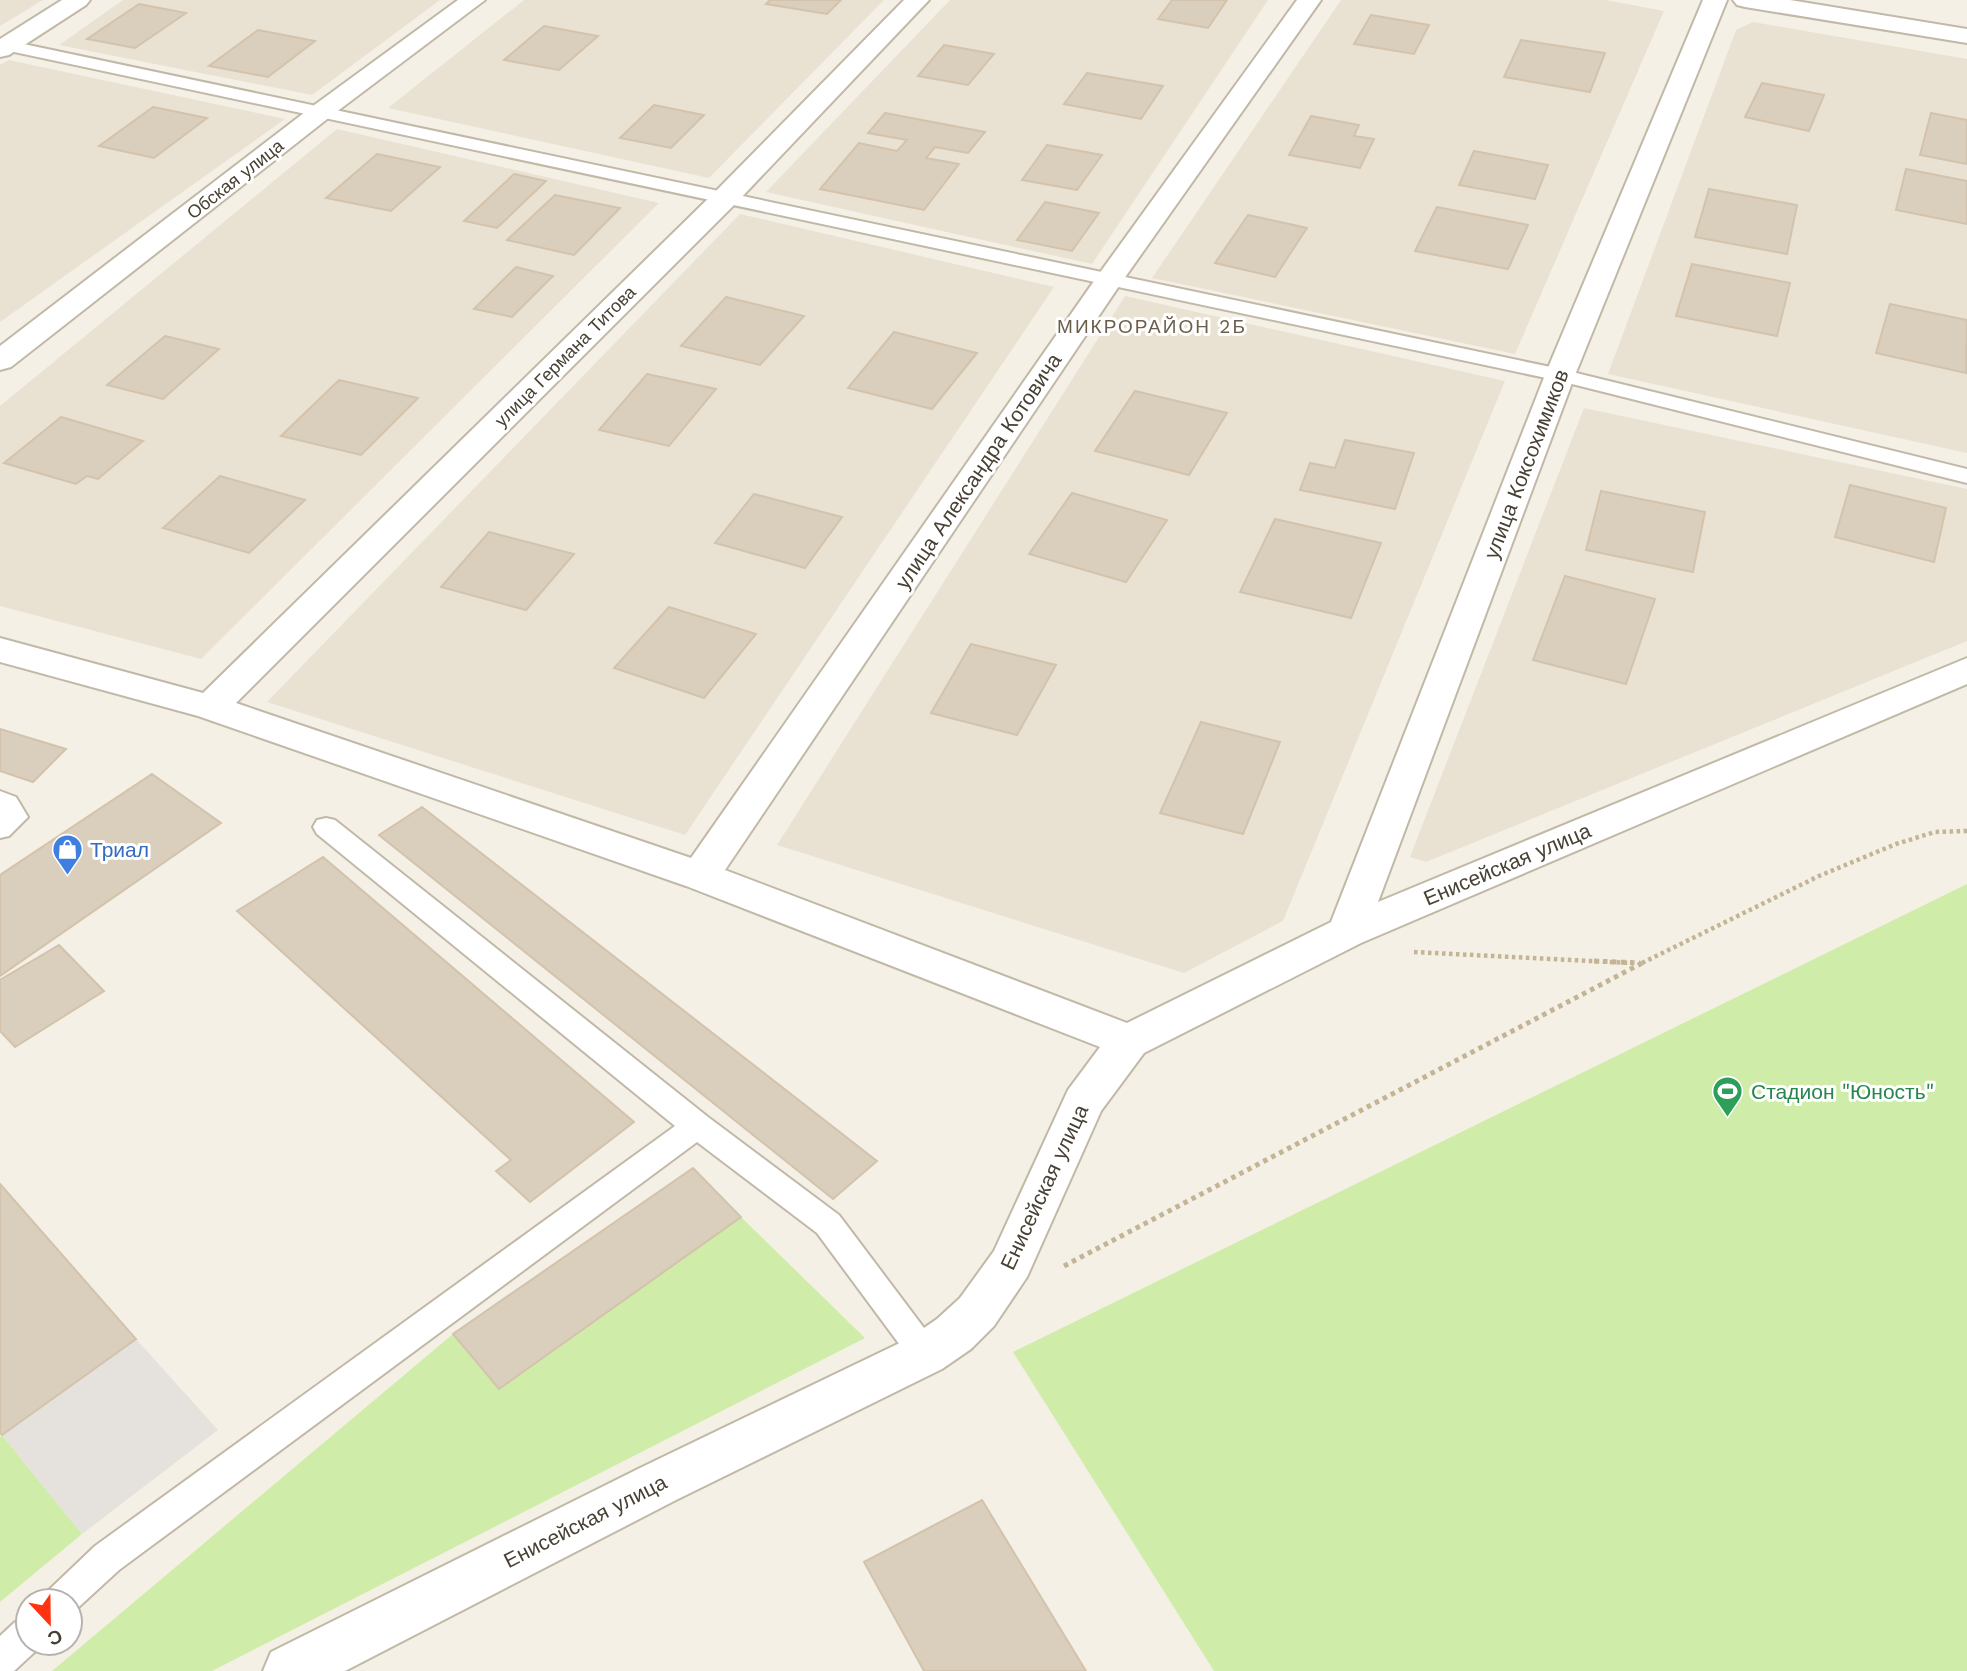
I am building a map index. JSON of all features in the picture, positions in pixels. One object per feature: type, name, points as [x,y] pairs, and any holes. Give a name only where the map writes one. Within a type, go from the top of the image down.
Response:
[{"type":"street","points":[[2,46],[78,0]]},
{"type":"street","name":"Обская улица","points":[[0,361],[322,111],[473,0]]},
{"type":"street","name":"улица Германа Титова","points":[[210,707],[727,196],[917,0]]},
{"type":"street","name":"улица Александра Котовича","points":[[700,876],[1109,280],[1309,0]]},
{"type":"street","name":"улица Коксохимиков","points":[[1347,932],[1560,375],[1715,0]]},
{"type":"street","points":[[1745,0],[1967,36]]},
{"type":"street","points":[[0,650],[210,707],[700,876],[1129,1041]]},
{"type":"street","name":"Енисейская улица","points":[[290,1671],[658,1484],[925,1354],[954,1334],[977,1312],[1012,1263],[1083,1102],[1129,1041],[1347,932],[1967,670]]},
{"type":"lane","points":[[2,46],[727,196],[1560,375],[1967,476]]},
{"type":"lane","points":[[0,800],[7,803],[15,817],[0,829]]},
{"type":"lane","points":[[326,827],[697,1126],[828,1224],[925,1354]]},
{"type":"lane","points":[[77,1587],[107,1558],[697,1126]]},
{"type":"lane","points":[[0,1660],[14,1646]]},
{"type":"path","points":[[1063,1267],[1641,963],[1819,876],[1896,844],[1935,832],[1967,831]]},
{"type":"path","points":[[1404,951],[1641,963]]},
{"type":"shaded area","points":[[0,0],[43,0],[0,26]]},
{"type":"shaded area","points":[[123,0],[440,0],[312,95],[59,45]]},
{"type":"shaded area","points":[[524,0],[884,0],[709,178],[388,108]]},
{"type":"shaded area","points":[[950,0],[1268,0],[1092,264],[766,192]]},
{"type":"shaded area","points":[[1341,0],[1606,0],[1664,11],[1515,354],[1152,278]]},
{"type":"shaded area","points":[[1753,22],[1967,59],[1967,453],[1608,374],[1736,30]]},
{"type":"shaded area","points":[[9,60],[285,119],[0,322],[0,65]]},
{"type":"shaded area","points":[[337,129],[659,203],[201,659],[0,606],[0,406]]},
{"type":"shaded area","points":[[740,214],[1054,287],[685,835],[267,702]]},
{"type":"shaded area","points":[[1125,296],[1505,381],[1283,921],[1184,973],[777,845]]},
{"type":"shaded area","points":[[1584,408],[1967,489],[1967,641],[1426,862],[1410,857]]},
{"type":"shaded area","points":[[136,1339],[218,1430],[82,1534],[2,1435]]},
{"type":"green space","name":"Стадион \"Юность\"","points":[[1967,884],[1967,1671],[1214,1671],[1013,1352]]},
{"type":"green space","points":[[741,1217],[865,1338],[212,1671],[52,1671],[69,1657],[84,1657],[84,1644],[453,1334],[500,1389]]},
{"type":"green space","points":[[2,1435],[82,1534],[18,1587],[14,1587],[14,1590],[0,1602]]},
{"type":"building","points":[[770,0],[841,0],[827,14],[766,4]]},
{"type":"building","points":[[1172,0],[1227,0],[1208,28],[1158,19]]},
{"type":"building","points":[[139,4],[186,13],[135,48],[87,39]]},
{"type":"building","points":[[1371,15],[1429,25],[1414,54],[1354,44]]},
{"type":"building","points":[[544,26],[598,36],[559,70],[504,60]]},
{"type":"building","points":[[258,30],[315,41],[268,77],[209,66]]},
{"type":"building","points":[[1521,40],[1605,53],[1590,92],[1504,77]]},
{"type":"building","points":[[944,45],[994,54],[968,85],[918,76]]},
{"type":"building","points":[[1087,73],[1163,86],[1141,119],[1064,104]]},
{"type":"building","points":[[1762,83],[1824,95],[1809,131],[1745,117]]},
{"type":"building","points":[[654,105],[704,115],[671,148],[620,138]]},
{"type":"building","points":[[153,107],[207,118],[154,158],[99,146]]},
{"type":"building","points":[[885,113],[985,132],[968,153],[935,147],[926,158],[959,164],[924,210],[820,189],[859,143],[897,151],[907,140],[868,133]]},
{"type":"building","points":[[1931,113],[1967,120],[1967,164],[1920,155]]},
{"type":"building","points":[[1311,116],[1359,125],[1354,136],[1374,139],[1360,168],[1289,155]]},
{"type":"building","points":[[1047,145],[1102,155],[1077,190],[1022,180]]},
{"type":"building","points":[[1474,151],[1548,165],[1535,199],[1459,185]]},
{"type":"building","points":[[377,154],[440,167],[391,211],[326,198]]},
{"type":"building","points":[[1906,169],[1967,181],[1967,224],[1896,210]]},
{"type":"building","points":[[514,174],[546,181],[497,228],[464,221]]},
{"type":"building","points":[[1709,189],[1797,205],[1787,254],[1695,237]]},
{"type":"building","points":[[555,195],[620,208],[574,255],[507,240]]},
{"type":"building","points":[[1045,202],[1099,213],[1072,251],[1017,240]]},
{"type":"building","points":[[1437,207],[1528,225],[1508,269],[1415,251]]},
{"type":"building","points":[[1248,215],[1307,228],[1275,277],[1215,263]]},
{"type":"building","points":[[1692,264],[1790,283],[1777,336],[1676,316]]},
{"type":"building","points":[[516,267],[553,276],[512,317],[474,309]]},
{"type":"building","points":[[726,297],[804,316],[760,365],[681,346]]},
{"type":"building","points":[[1890,304],[1967,320],[1966,373],[1876,353]]},
{"type":"building","points":[[894,332],[977,353],[932,409],[848,388]]},
{"type":"building","points":[[165,336],[219,349],[163,399],[107,385]]},
{"type":"building","points":[[647,374],[716,389],[669,446],[599,430]]},
{"type":"building","points":[[339,380],[418,398],[361,455],[281,436]]},
{"type":"building","points":[[1135,391],[1227,413],[1189,475],[1095,451]]},
{"type":"building","points":[[61,417],[143,441],[98,479],[87,476],[76,484],[4,463]]},
{"type":"building","points":[[1345,440],[1414,453],[1395,509],[1300,490],[1310,463],[1335,468]]},
{"type":"building","points":[[220,476],[305,500],[249,553],[163,528]]},
{"type":"building","points":[[1850,485],[1946,508],[1934,562],[1835,537]]},
{"type":"building","points":[[1601,491],[1705,512],[1693,572],[1586,550]]},
{"type":"building","points":[[1072,493],[1167,520],[1126,582],[1029,554]]},
{"type":"building","points":[[754,494],[842,517],[805,568],[715,543]]},
{"type":"building","points":[[1275,519],[1381,543],[1351,618],[1240,592]]},
{"type":"building","points":[[489,532],[574,554],[526,610],[441,587]]},
{"type":"building","points":[[1565,576],[1655,599],[1626,684],[1533,660]]},
{"type":"building","points":[[669,607],[756,634],[704,698],[614,668]]},
{"type":"building","points":[[971,644],[1056,665],[1017,735],[931,713]]},
{"type":"building","points":[[1201,722],[1280,742],[1243,834],[1160,813]]},
{"type":"building","points":[[0,729],[66,749],[33,782],[0,771]]},
{"type":"building","points":[[152,774],[221,823],[0,976],[0,875]]},
{"type":"building","points":[[422,807],[877,1161],[833,1199],[379,835]]},
{"type":"building","points":[[323,857],[634,1122],[530,1202],[496,1171],[511,1160],[237,911]]},
{"type":"building","points":[[59,945],[104,991],[15,1047],[0,1031],[0,980]]},
{"type":"building","points":[[693,1168],[741,1217],[499,1389],[453,1334]]},
{"type":"building","points":[[0,1184],[136,1339],[2,1435],[0,1433]]},
{"type":"building","points":[[982,1500],[1086,1671],[924,1671],[864,1562]]},
{"type":"place","name":"Триал","points":[[67,876]]},
{"type":"place","name":"Стадион \"Юность\"","points":[[1728,1118]]},
{"type":"district","name":"МИКРОРАЙОН 2Б","points":[[1152,326]]}]
